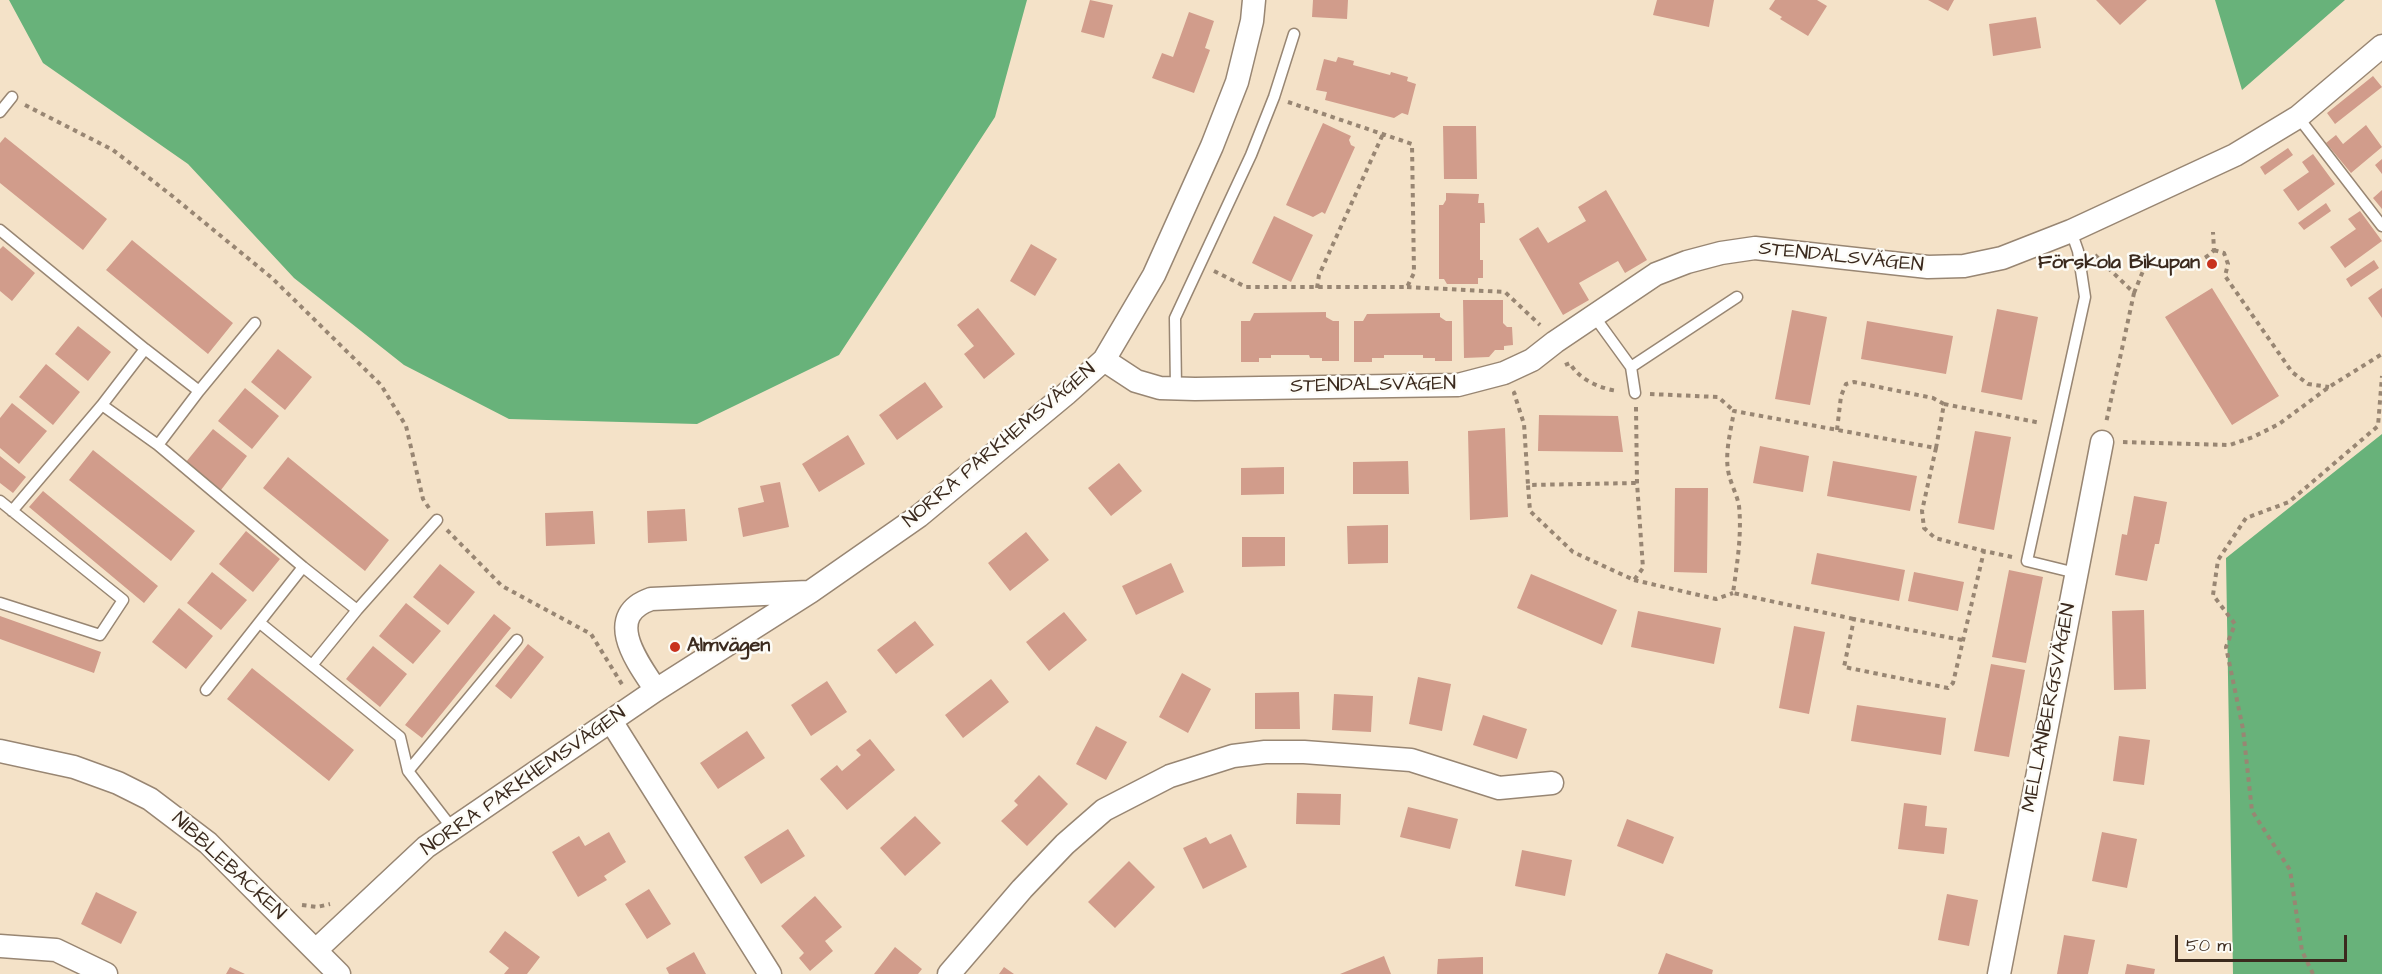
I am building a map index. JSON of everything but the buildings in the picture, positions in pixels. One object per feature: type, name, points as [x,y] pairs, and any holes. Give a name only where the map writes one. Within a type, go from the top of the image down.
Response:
[{"type":"street","name":"NORRA PARKHEMSVÄGEN","points":[[316,950],[426,847],[656,690],[810,592],[927,509],[1104,360],[1154,275],[1212,146],[1237,81],[1252,21],[1254,0]]},
{"type":"street","name":"STENDALSVÄGEN","points":[[1104,360],[1136,381],[1160,388],[1458,385],[1504,373],[1532,360],[1656,274],[1687,262],[1721,253],[1755,248],[1928,267],[1964,266],[2002,258],[2071,231],[2235,155],[2298,117],[2382,46]]},
{"type":"street","name":"MELLANBERGSVÄGEN","points":[[1998,974],[2102,442]]},
{"type":"street","points":[[656,690],[637,663],[626,638],[626,623],[638,603],[651,599],[810,592]]},
{"type":"street","points":[[611,721],[770,974]]},
{"type":"street","name":"NIBBLEBACKEN","points":[[0,751],[74,767],[118,783],[150,799],[208,843],[339,974]]},
{"type":"street","points":[[949,974],[1022,889],[1065,844],[1096,816],[1181,772],[1233,756],[1265,752],[1304,752],[1411,760],[1499,788],[1552,783]]},
{"type":"street","points":[[0,946],[56,950],[106,974]]},
{"type":"lane","points":[[1176,388],[1175,318],[1251,155],[1274,97],[1294,34]]},
{"type":"lane","points":[[0,112],[12,98]]},
{"type":"lane","points":[[2298,117],[2382,226]]},
{"type":"lane","points":[[0,230],[199,391]]},
{"type":"lane","points":[[2071,231],[2078,251],[2085,297],[2027,561],[2076,573]]},
{"type":"lane","points":[[1631,367],[1737,297]]},
{"type":"lane","points":[[1594,316],[1631,367],[1635,393]]},
{"type":"lane","points":[[158,445],[255,322]]},
{"type":"lane","points":[[12,511],[102,405],[145,349]]},
{"type":"lane","points":[[102,405],[158,445],[357,610]]},
{"type":"lane","points":[[0,501],[123,600],[99,635],[0,603]]},
{"type":"lane","points":[[313,664],[357,610],[437,520]]},
{"type":"lane","points":[[206,690],[303,567]]},
{"type":"lane","points":[[260,623],[400,737],[408,771],[452,828]]},
{"type":"lane","points":[[408,771],[517,640]]},
{"type":"path","points":[[1274,97],[1412,144],[1414,273],[1407,287]]},
{"type":"path","points":[[12,98],[113,150],[272,278],[381,385],[406,426],[423,500],[437,520],[502,586],[591,634],[634,705]]},
{"type":"path","points":[[1317,288],[1320,275],[1383,134]]},
{"type":"path","points":[[2071,231],[2134,293]]},
{"type":"path","points":[[2213,232],[2214,250]]},
{"type":"path","points":[[2214,250],[2196,263],[2152,263],[2143,272],[2134,293],[2102,442],[2230,445],[2279,424],[2329,387],[2382,354]]},
{"type":"path","points":[[2214,250],[2224,253],[2228,264],[2225,276],[2292,372],[2308,384],[2329,387]]},
{"type":"path","points":[[1200,264],[1246,287],[1407,287],[1505,292],[1555,342]]},
{"type":"path","points":[[1560,368],[1569,363],[1573,370],[1602,389],[1718,397],[1734,411],[1936,448]]},
{"type":"path","points":[[2313,974],[2302,951],[2290,870],[2252,811],[2243,729],[2226,647],[2235,624],[2213,595],[2218,560],[2246,518],[2289,502],[2378,426],[2382,376]]},
{"type":"path","points":[[1837,430],[1841,396],[1846,384],[1854,382],[1933,398],[1944,404],[2057,426]]},
{"type":"path","points":[[1523,388],[1514,393],[1524,424],[1530,511],[1573,552],[1634,580],[1716,599],[1733,593],[1962,640]]},
{"type":"path","points":[[1634,580],[1643,568],[1637,483],[1635,393]]},
{"type":"path","points":[[1944,404],[1922,511],[1924,528],[1935,538],[2027,561]]},
{"type":"path","points":[[1733,593],[1740,543],[1738,503],[1732,490],[1728,469],[1734,411]]},
{"type":"path","points":[[1528,485],[1637,483]]},
{"type":"path","points":[[1854,619],[1844,667],[1948,688],[1953,683],[1984,551]]},
{"type":"path","points":[[294,898],[302,905],[317,907],[334,903]]},
{"type":"green space","points":[[9,0],[1027,0],[995,117],[839,355],[697,424],[509,419],[404,365],[294,278],[188,164],[43,63]]},
{"type":"green space","points":[[2215,0],[2345,0],[2242,90]]},
{"type":"green space","points":[[2382,434],[2382,974],[2233,974],[2226,558]]},
{"type":"place","name":"Förskola Bikupan","points":[[2212,264]]},
{"type":"place","name":"Almvägen","points":[[675,647]]}]
